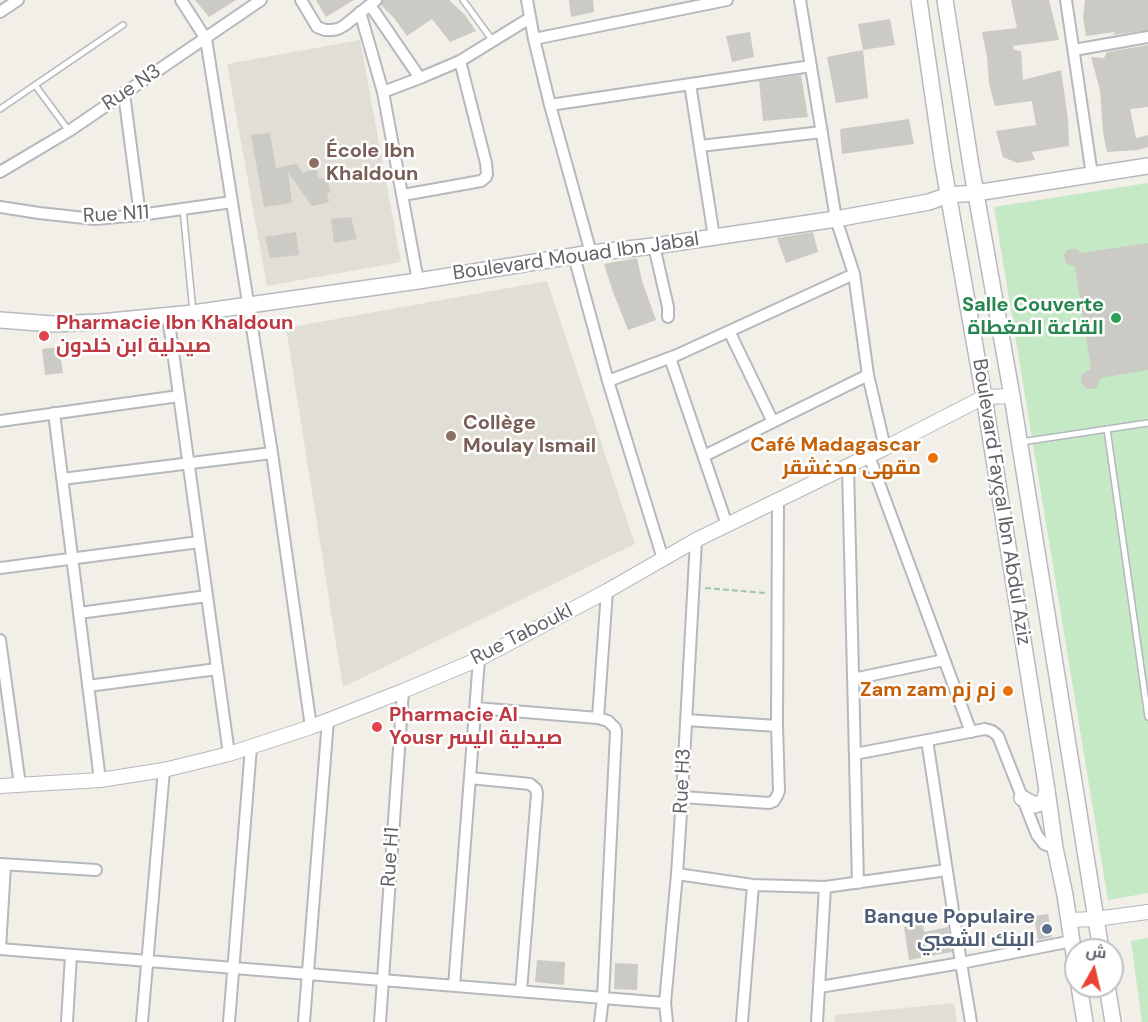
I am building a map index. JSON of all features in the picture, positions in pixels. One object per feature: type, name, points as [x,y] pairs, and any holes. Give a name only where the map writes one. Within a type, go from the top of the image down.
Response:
[{"type":"main road","name":"Boulevard Fayçal Ibn Abdul Aziz","points":[[919,0],[948,195],[984,397],[1055,848],[1072,938]]},
{"type":"main road","name":"Boulevard Fayçal Ibn Abdul Aziz","points":[[945,0],[1020,442],[1099,938]]},
{"type":"main road","name":"Boulevard Mouad Ibn Jabal","points":[[0,320],[52,324],[100,322],[248,306],[591,253],[836,219],[929,201],[948,195],[976,193],[1148,166]]},
{"type":"main road","points":[[1022,798],[1035,805],[1044,801],[1047,790]]},
{"type":"main road","points":[[1081,998],[1085,1022]]},
{"type":"main road","points":[[1109,998],[1113,1022]]},
{"type":"street","points":[[0,12],[18,0]]},
{"type":"street","points":[[181,0],[206,39],[272,453],[311,727]]},
{"type":"street","points":[[301,0],[317,27],[325,30],[338,29],[373,2],[420,78]]},
{"type":"street","points":[[527,0],[550,105],[591,253]]},
{"type":"street","points":[[534,39],[727,0]]},
{"type":"street","points":[[800,0],[836,219],[854,274],[868,375],[885,448]]},
{"type":"street","points":[[1066,0],[1092,175]]},
{"type":"street","name":"Rue N3","points":[[0,172],[69,131],[206,39],[254,2]]},
{"type":"street","points":[[360,12],[383,92],[418,281]]},
{"type":"street","points":[[383,92],[460,61],[530,18]]},
{"type":"street","points":[[1074,50],[1148,37]]},
{"type":"street","points":[[403,195],[481,181],[486,177],[486,163],[460,61]]},
{"type":"street","points":[[550,105],[811,66]]},
{"type":"street","points":[[690,84],[714,237]]},
{"type":"street","points":[[124,94],[140,215]]},
{"type":"street","points":[[700,146],[822,132]]},
{"type":"street","name":"Rue N11","points":[[0,207],[94,219],[232,202]]},
{"type":"street","points":[[654,246],[668,306],[668,317]]},
{"type":"street","points":[[574,256],[608,381],[663,559]]},
{"type":"street","points":[[608,381],[670,358],[854,274]]},
{"type":"street","points":[[168,316],[229,754]]},
{"type":"street","points":[[729,331],[773,422]]},
{"type":"street","points":[[670,358],[728,525]]},
{"type":"street","points":[[704,456],[868,375]]},
{"type":"street","points":[[0,421],[179,396]]},
{"type":"street","name":"Rue Taboukl","points":[[0,786],[99,780],[164,770],[229,754],[311,727],[479,659],[607,591],[696,540],[848,467],[984,397],[1012,396]]},
{"type":"street","points":[[54,413],[99,780]]},
{"type":"street","points":[[62,478],[272,453]]},
{"type":"street","points":[[869,456],[971,732]]},
{"type":"street","points":[[848,467],[858,883]]},
{"type":"street","points":[[682,797],[769,802],[774,801],[779,791],[778,500]]},
{"type":"street","name":"Rue H3","points":[[667,1022],[665,1003],[677,874],[696,540]]},
{"type":"street","points":[[0,568],[199,542]]},
{"type":"street","points":[[598,718],[607,591]]},
{"type":"street","points":[[79,613],[207,596]]},
{"type":"street","points":[[0,640],[20,785]]},
{"type":"street","points":[[454,986],[479,659]]},
{"type":"street","points":[[853,679],[944,660]]},
{"type":"street","points":[[88,686],[217,669]]},
{"type":"street","name":"Rue H1","points":[[380,1022],[403,691]]},
{"type":"street","points":[[476,708],[598,718],[609,721],[616,732],[600,1022]]},
{"type":"street","points":[[304,1022],[328,720]]},
{"type":"street","points":[[686,720],[777,726]]},
{"type":"street","points":[[855,754],[985,729],[992,731],[998,736],[1040,840],[1055,848]]},
{"type":"street","points":[[927,740],[971,1022]]},
{"type":"street","points":[[229,1022],[250,747]]},
{"type":"street","points":[[142,1022],[164,770]]},
{"type":"street","points":[[470,778],[530,784],[536,789],[521,991]]},
{"type":"street","points":[[96,870],[3,864],[0,949],[665,1003]]},
{"type":"street","points":[[677,874],[753,885],[825,887],[947,870]]},
{"type":"street","points":[[742,1022],[753,885]]},
{"type":"street","points":[[817,1022],[825,887]]},
{"type":"street","points":[[1069,920],[1148,912]]},
{"type":"street","points":[[820,987],[1064,943]]},
{"type":"street","points":[[67,1022],[71,955]]},
{"type":"lane","points":[[463,0],[493,41]]},
{"type":"lane","points":[[0,109],[123,25]]},
{"type":"lane","points":[[35,85],[69,131]]},
{"type":"lane","points":[[183,209],[194,313]]},
{"type":"lane","points":[[1020,442],[1148,423]]},
{"type":"lane","points":[[1107,429],[1148,717]]},
{"type":"path","points":[[694,587],[778,594]]},
{"type":"shaded area","name":"École Ibn Khaldoun","points":[[360,40],[401,262],[267,286],[227,64]]},
{"type":"shaded area","name":"Collège Moulay Ismail","points":[[547,281],[635,544],[343,687],[286,328]]},
{"type":"shaded area","points":[[954,1003],[957,1022],[834,1022],[835,1015]]},
{"type":"green space","points":[[1148,183],[1148,893],[1108,900],[994,207]]},
{"type":"green space","points":[[1148,938],[1148,1022],[1142,1022],[1131,941]]},
{"type":"building","points":[[195,0],[236,0],[209,17]]},
{"type":"building","points":[[316,0],[354,0],[326,17]]},
{"type":"building","points":[[383,0],[449,0],[465,15],[476,31],[450,42],[432,19],[407,36],[381,5]]},
{"type":"building","points":[[569,0],[593,0],[594,12],[571,17]]},
{"type":"building","points":[[1011,0],[1049,0],[1059,40],[1013,46],[1014,50],[1021,51],[1023,80],[1061,70],[1068,119],[1069,146],[1032,152],[1035,160],[1017,163],[1003,157],[996,131],[1036,125],[1032,101],[995,106],[989,83],[982,32],[1017,28]]},
{"type":"building","points":[[1085,0],[1148,0],[1148,30],[1086,36],[1083,18]]},
{"type":"building","points":[[890,19],[895,45],[863,50],[858,24]]},
{"type":"building","points":[[750,32],[754,57],[732,62],[726,36]]},
{"type":"building","points":[[1148,45],[1148,107],[1130,109],[1136,138],[1148,135],[1148,147],[1107,152],[1100,90],[1091,57],[1104,58],[1107,52]]},
{"type":"building","points":[[863,50],[868,98],[836,103],[827,57]]},
{"type":"building","points":[[801,75],[808,117],[763,121],[759,81]]},
{"type":"building","points":[[909,119],[914,144],[842,154],[840,129]]},
{"type":"building","points":[[270,133],[276,168],[297,164],[302,173],[317,169],[318,177],[328,180],[329,202],[312,206],[288,172],[292,203],[264,207],[251,135]]},
{"type":"building","points":[[351,217],[357,239],[334,243],[331,219]]},
{"type":"building","points":[[296,232],[299,255],[270,258],[265,237]]},
{"type":"building","points":[[813,232],[818,252],[786,263],[777,238]]},
{"type":"building","name":"Salle Couverte القاعة المغطاة","points":[[1148,243],[1148,370],[1101,378],[1097,387],[1088,389],[1081,381],[1082,374],[1091,369],[1075,267],[1066,263],[1064,255],[1067,250],[1071,249],[1077,249],[1081,253]]},
{"type":"building","points":[[637,258],[642,281],[656,320],[628,330],[604,264]]},
{"type":"building","points":[[59,347],[63,373],[45,375],[42,349]]},
{"type":"building","points":[[1048,914],[1052,937],[1038,940],[1034,916]]},
{"type":"building","points":[[923,924],[924,932],[948,927],[952,952],[909,960],[904,927]]},
{"type":"building","points":[[537,960],[565,962],[564,985],[535,982]]},
{"type":"building","points":[[615,963],[638,964],[637,990],[614,989]]},
{"type":"place","name":"École Ibn Khaldoun","points":[[314,163]]},
{"type":"place","name":"Salle Couverte القاعة المغطاة","points":[[1116,318]]},
{"type":"place","name":"Pharmacie Ibn Khaldoun صيدلية ابن خلدون","points":[[44,336]]},
{"type":"place","name":"Collège Moulay Ismail","points":[[451,436]]},
{"type":"place","name":"Café Madagascar مقهى مدغشقر","points":[[933,458]]},
{"type":"place","name":"Zam zam زم زم","points":[[1008,691]]},
{"type":"place","name":"Pharmacie Al Yousr صيدلية اليسر","points":[[377,727]]},
{"type":"place","name":"Banque Populaire البنك الشعبي","points":[[1047,929]]}]
